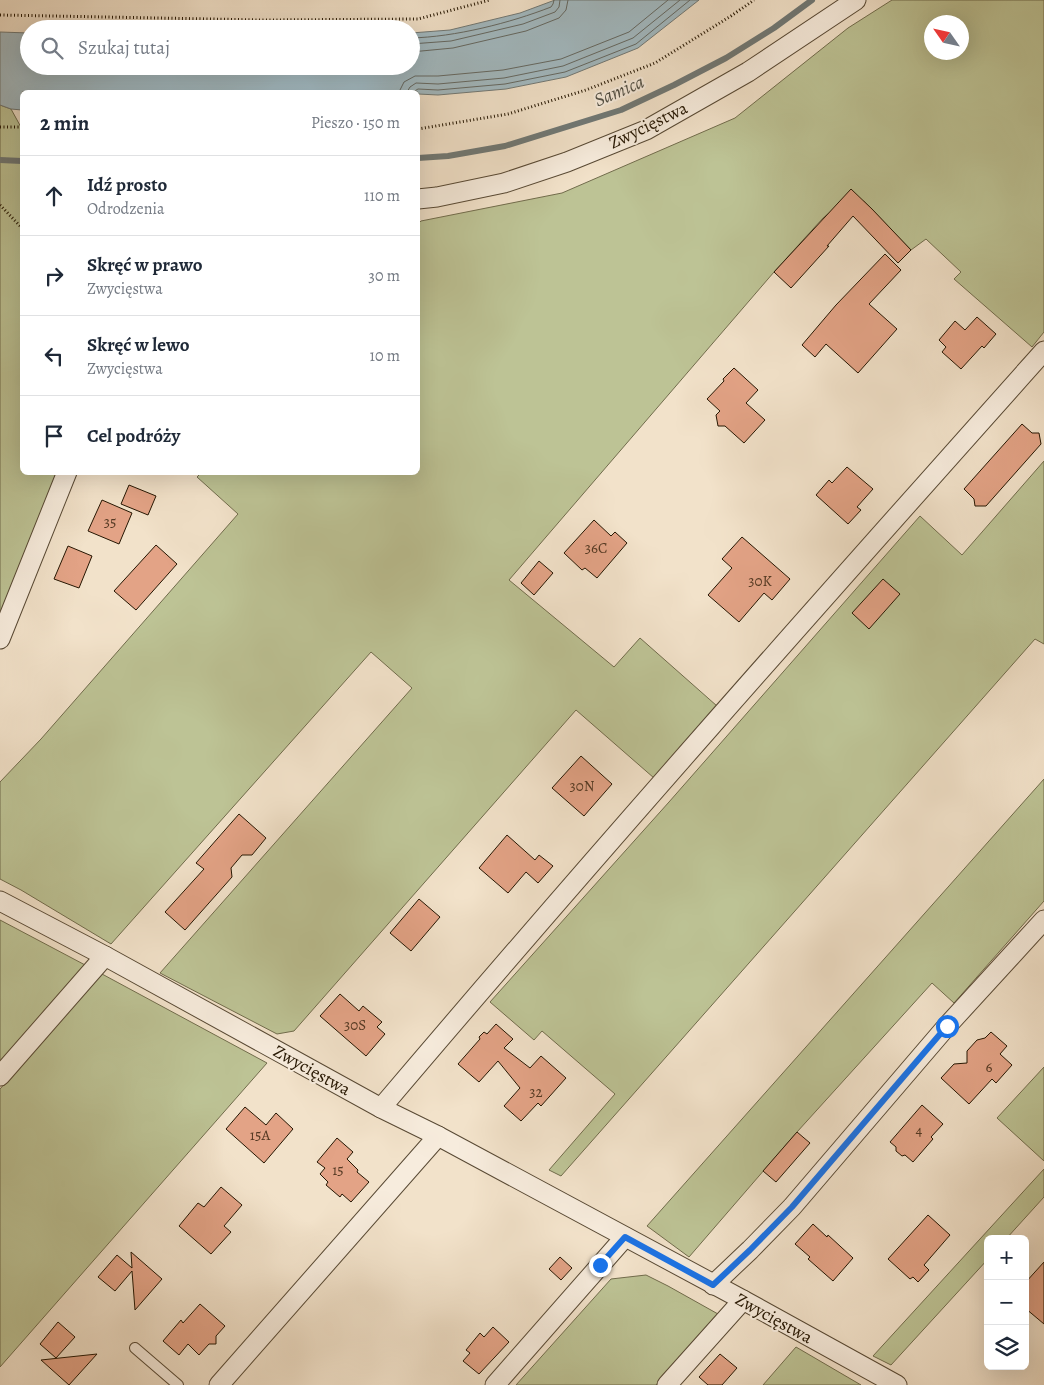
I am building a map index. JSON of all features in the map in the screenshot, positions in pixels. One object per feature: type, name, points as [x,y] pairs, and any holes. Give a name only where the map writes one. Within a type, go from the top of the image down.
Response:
[{"type":"street","name":"Zwycięstwa","points":[[420,199],[438,197],[504,183],[567,162],[646,130],[748,72],[856,0]]},
{"type":"street","points":[[381,1108],[807,616],[1044,351]]},
{"type":"street","points":[[0,639],[67,475]]},
{"type":"street","name":"Zwycięstwa","points":[[0,901],[105,956],[381,1108],[438,1136],[743,1300],[888,1383]]},
{"type":"street","points":[[713,1285],[792,1207],[947,1026],[1044,920]]},
{"type":"street","points":[[0,1076],[105,956]]},
{"type":"street","points":[[219,1385],[438,1136]]},
{"type":"street","points":[[495,1385],[625,1237]]},
{"type":"street","points":[[667,1385],[743,1300]]},
{"type":"lane","points":[[134,1348],[178,1385]]},
{"type":"path","points":[[0,15],[262,20],[418,18],[490,0]]},
{"type":"path","points":[[420,129],[508,114],[586,90],[655,63],[732,16],[754,0]]},
{"type":"path","points":[[0,127],[20,127]]},
{"type":"path","points":[[0,204],[20,226]]},
{"type":"green space","points":[[892,0],[1044,0],[1044,332],[1032,347],[954,279],[961,272],[926,239],[911,250],[864,201],[835,208],[823,218],[774,272],[509,580],[614,667],[640,638],[717,706],[654,778],[576,710],[294,1031],[277,1034],[160,973],[412,688],[371,652],[111,944],[0,879],[0,782],[41,739],[238,514],[197,477],[199,475],[420,475],[420,222],[562,193],[735,118],[848,28]]},
{"type":"green space","points":[[0,105],[11,109],[20,125],[20,475],[57,475],[0,618]]},
{"type":"green space","points":[[1044,461],[1044,644],[1035,639],[561,1176],[549,1170],[615,1094],[542,1031],[534,1040],[490,1002],[669,802],[920,516],[962,555]]},
{"type":"green space","points":[[1044,779],[1044,901],[954,1003],[932,983],[797,1132],[689,1257],[647,1226]]},
{"type":"green space","points":[[0,920],[87,966],[0,1065]]},
{"type":"green space","points":[[102,974],[267,1063],[0,1367],[0,1089]]},
{"type":"green space","points":[[1044,1067],[1044,1161],[997,1118]]},
{"type":"green space","points":[[1044,1169],[1044,1197],[1010,1235],[984,1235],[984,1263],[891,1365],[873,1356]]},
{"type":"green space","points":[[646,1275],[718,1314],[656,1385],[516,1385],[611,1279]]},
{"type":"green space","points":[[796,1347],[861,1385],[763,1385]]},
{"type":"water","points":[[555,0],[699,0],[638,48],[566,77],[506,89],[438,95],[420,94],[420,90],[20,90],[20,110],[0,105],[0,32],[20,33],[20,75],[420,75],[420,32],[450,30],[520,13]]},
{"type":"building","points":[[851,189],[911,250],[898,263],[853,216],[791,288],[774,272]]},
{"type":"building","points":[[885,254],[901,270],[869,304],[897,329],[858,373],[826,344],[815,357],[802,345],[836,305]]},
{"type":"building","points":[[977,317],[996,334],[961,369],[942,352],[946,347],[939,340],[955,321],[965,330]]},
{"type":"building","points":[[734,368],[758,390],[746,403],[765,420],[744,443],[725,426],[718,426],[716,415],[720,411],[707,399]]},
{"type":"building","points":[[1022,424],[1032,433],[1039,433],[1041,444],[986,506],[975,506],[974,499],[964,489]]},
{"type":"building","points":[[847,467],[873,489],[857,507],[861,510],[848,524],[816,495],[829,480],[832,483]]},
{"type":"building","points":[[129,485],[156,496],[148,515],[121,504]]},
{"type":"building","points":[[102,500],[132,513],[119,544],[88,531]]},
{"type":"building","points":[[594,520],[611,536],[615,532],[627,543],[597,578],[585,568],[582,570],[564,553]]},
{"type":"building","points":[[742,537],[790,579],[772,600],[764,593],[739,622],[708,595],[732,568],[722,559]]},
{"type":"building","points":[[156,545],[177,564],[136,610],[114,591]]},
{"type":"building","points":[[68,546],[92,556],[79,588],[54,579]]},
{"type":"building","points":[[539,561],[553,573],[534,595],[521,583]]},
{"type":"building","points":[[883,579],[900,594],[869,629],[852,613]]},
{"type":"building","points":[[581,756],[612,784],[584,816],[552,788]]},
{"type":"building","points":[[239,814],[266,838],[252,855],[242,855],[231,868],[232,877],[185,930],[165,912],[204,869],[196,863]]},
{"type":"building","points":[[507,835],[535,860],[539,855],[553,866],[538,883],[526,872],[508,893],[479,868]]},
{"type":"building","points":[[419,899],[440,917],[411,951],[390,933]]},
{"type":"building","points":[[340,994],[359,1011],[363,1006],[382,1022],[377,1027],[385,1034],[366,1056],[320,1016]]},
{"type":"building","points":[[496,1024],[513,1039],[504,1048],[530,1068],[541,1056],[566,1078],[541,1106],[538,1103],[521,1121],[504,1106],[520,1088],[498,1061],[479,1082],[458,1064],[480,1039],[479,1037],[484,1032],[487,1034]]},
{"type":"building","points":[[991,1032],[1007,1046],[1000,1054],[1012,1065],[996,1083],[992,1079],[969,1104],[941,1078],[954,1064],[967,1063],[967,1051],[977,1040],[985,1038]]},
{"type":"building","points":[[922,1105],[943,1124],[913,1162],[905,1155],[902,1156],[896,1151],[896,1147],[890,1142]]},
{"type":"building","points":[[245,1107],[266,1125],[276,1113],[293,1129],[264,1163],[226,1129]]},
{"type":"building","points":[[797,1132],[810,1143],[776,1182],[763,1171]]},
{"type":"building","points":[[337,1138],[353,1152],[347,1159],[358,1170],[357,1172],[369,1182],[351,1202],[342,1194],[340,1197],[326,1185],[328,1182],[320,1174],[325,1168],[317,1162]]},
{"type":"building","points":[[221,1187],[242,1205],[224,1226],[231,1232],[211,1254],[179,1226],[198,1203],[204,1207]]},
{"type":"building","points":[[928,1215],[950,1235],[924,1265],[929,1270],[918,1282],[913,1277],[910,1279],[888,1259]]},
{"type":"building","points":[[813,1224],[853,1258],[833,1281],[808,1259],[810,1257],[795,1244]]},
{"type":"building","points":[[131,1252],[162,1279],[135,1310],[132,1271],[115,1291],[98,1277],[117,1255],[132,1268]]},
{"type":"building","points":[[560,1257],[572,1268],[561,1280],[549,1269]]},
{"type":"building","points":[[1044,1262],[1044,1324],[1029,1311],[1029,1279]]},
{"type":"building","points":[[200,1304],[225,1326],[216,1336],[216,1344],[209,1344],[199,1355],[188,1344],[179,1355],[163,1341],[181,1320],[183,1323]]},
{"type":"building","points":[[58,1322],[75,1337],[56,1358],[40,1344]]},
{"type":"building","points":[[493,1327],[509,1342],[479,1374],[463,1361],[470,1353],[466,1350],[480,1333],[484,1337]]},
{"type":"building","points":[[97,1354],[69,1385],[41,1360]]},
{"type":"building","points":[[720,1354],[737,1368],[722,1385],[708,1385],[699,1377]]},
{"type":"waterway","name":"Samica","points":[[420,158],[448,156],[505,146],[621,110],[726,58],[774,28],[812,0]]},
{"type":"waterway","name":"Samica","points":[[0,160],[20,161]]},
{"type":"route","points":[[600,1265],[625,1237],[713,1285],[792,1207],[947,1026]]}]
